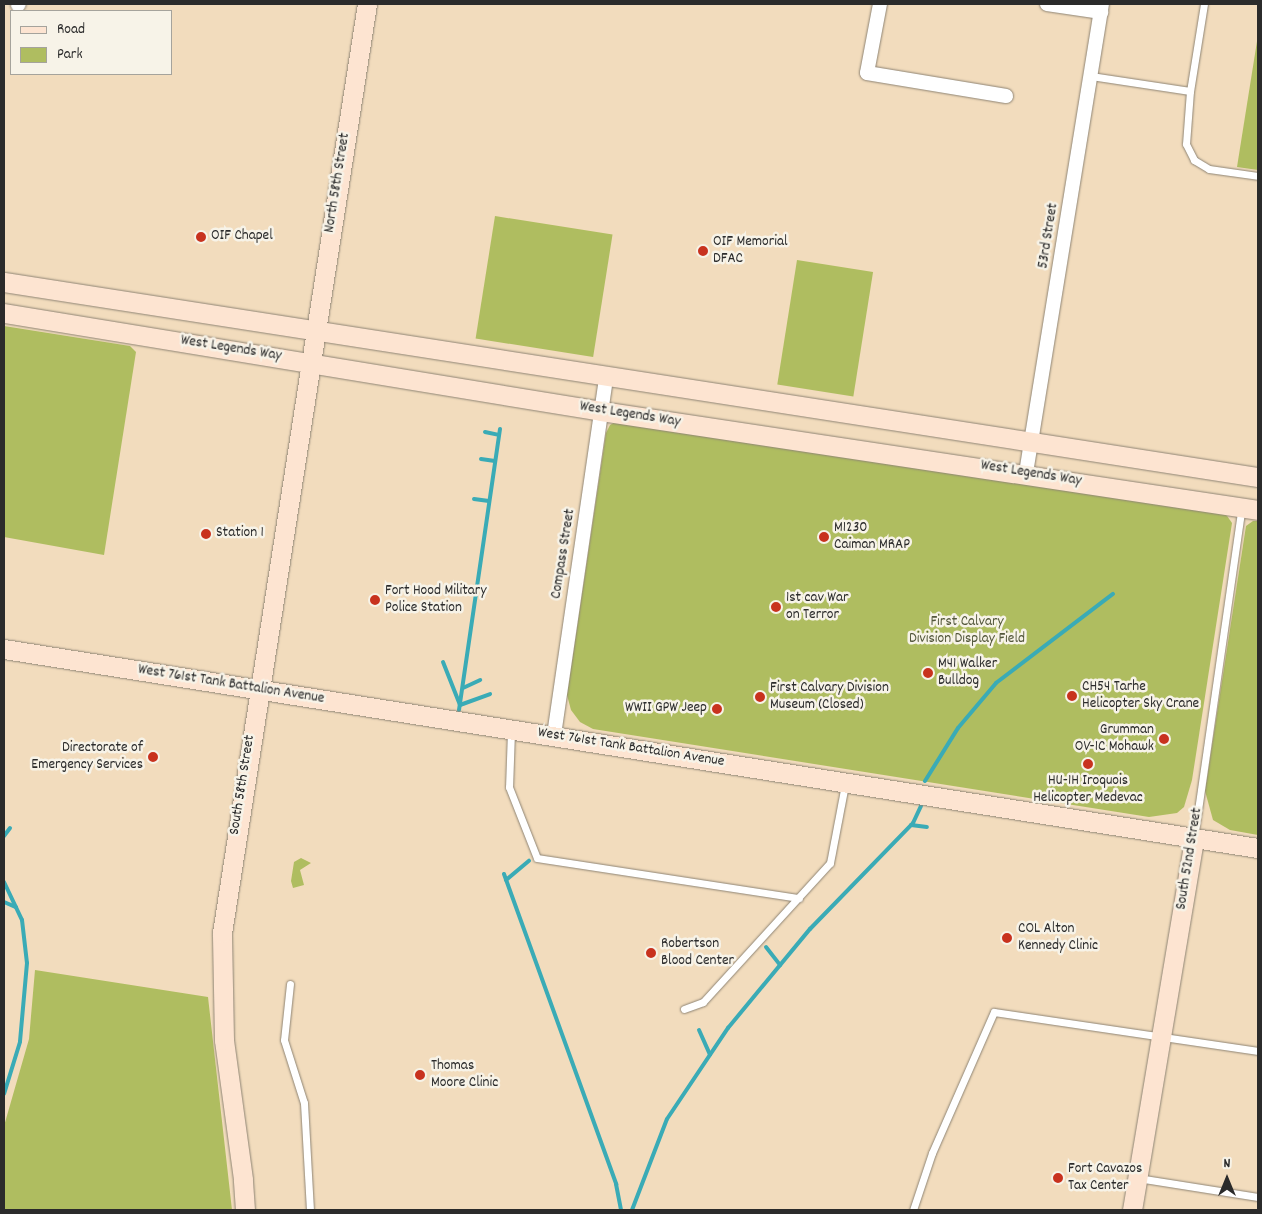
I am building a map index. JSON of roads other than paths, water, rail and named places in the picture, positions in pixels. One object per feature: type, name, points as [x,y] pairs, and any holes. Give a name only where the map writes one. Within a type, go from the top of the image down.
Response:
[{"type":"street","name":"North 58th Street","points":[[310,361],[367,4]]},
{"type":"street","points":[[880,4],[867,73],[1006,96]]},
{"type":"street","points":[[1047,4],[1101,8]]},
{"type":"street","name":"53rd Street","points":[[1026,473],[1033,443],[1101,8]]},
{"type":"street","name":"West Legends Way","points":[[4,282],[606,378],[1258,477]]},
{"type":"street","name":"West Legends Way","points":[[4,313],[310,361],[601,411],[1026,473],[1250,509]]},
{"type":"street","name":"South 58th Street","points":[[245,1210],[244,1179],[224,1040],[221,960],[226,905],[310,361]]},
{"type":"street","name":"Compass Street","points":[[554,736],[606,378]]},
{"type":"street","name":"West 761st Tank Battalion Avenue","points":[[4,649],[1258,848]]},
{"type":"street","name":"South 52nd Street","points":[[1132,1210],[1194,838]]},
{"type":"lane","points":[[1204,4],[1185,133],[1194,160],[1210,169],[1258,176]]},
{"type":"lane","points":[[1091,76],[1190,92]]},
{"type":"lane","name":"South 52nd Street","points":[[1194,838],[1250,509]]},
{"type":"lane","points":[[511,729],[509,787],[537,858],[799,898]]},
{"type":"lane","points":[[684,1009],[703,1002],[799,898],[833,856],[845,782]]},
{"type":"lane","points":[[290,984],[291,1001],[284,1040],[304,1102],[310,1210]]},
{"type":"lane","points":[[913,1210],[932,1153],[994,1012],[1139,1036],[1161,1036],[1258,1051]]},
{"type":"lane","points":[[1138,1178],[1258,1197]]},
{"type":"waterway","points":[[459,710],[500,429]]},
{"type":"waterway","points":[[485,432],[499,435]]},
{"type":"waterway","points":[[481,459],[495,461]]},
{"type":"waterway","points":[[474,499],[489,501]]},
{"type":"waterway","points":[[925,781],[958,728],[996,683],[1113,594]]},
{"type":"waterway","points":[[443,662],[460,705],[490,694]]},
{"type":"waterway","points":[[463,688],[480,680]]},
{"type":"waterway","points":[[632,1210],[667,1119],[728,1028],[810,929],[913,823],[921,806]]},
{"type":"waterway","points":[[911,825],[927,827]]},
{"type":"waterway","points":[[4,836],[10,828]]},
{"type":"waterway","points":[[506,880],[529,861]]},
{"type":"waterway","points":[[504,874],[616,1184],[621,1210]]},
{"type":"waterway","points":[[4,882],[22,920],[27,963],[20,1042],[4,1094]]},
{"type":"waterway","points":[[4,902],[16,907]]},
{"type":"waterway","points":[[766,947],[780,965]]},
{"type":"waterway","points":[[699,1030],[710,1055]]},
{"type":"place","name":"OIF Chapel","points":[[201,237]]},
{"type":"place","name":"OIF Memorial DFAC","points":[[703,251]]},
{"type":"place","name":"Station 1","points":[[206,534]]},
{"type":"place","name":"M1230 Caiman MRAP","points":[[824,537]]},
{"type":"place","name":"Fort Hood Military Police Station","points":[[375,600]]},
{"type":"place","name":"1st cav War on Terror","points":[[776,607]]},
{"type":"place","name":"M41 Walker Bulldog","points":[[928,673]]},
{"type":"place","name":"CH54 Tarhe Helicopter Sky Crane","points":[[1072,696]]},
{"type":"place","name":"First Calvary Division Museum (Closed)","points":[[760,697]]},
{"type":"place","name":"WWII GPW Jeep","points":[[717,709]]},
{"type":"place","name":"Grumman OV-1C Mohawk","points":[[1164,739]]},
{"type":"place","name":"Directorate of Emergency Services","points":[[153,757]]},
{"type":"place","name":"HU-1H Iroquois Helicopter Medevac","points":[[1088,764]]},
{"type":"place","name":"COL Alton Kennedy Clinic","points":[[1007,938]]},
{"type":"place","name":"Robertson Blood Center","points":[[651,953]]},
{"type":"place","name":"Thomas Moore Clinic","points":[[420,1075]]},
{"type":"place","name":"Fort Cavazos Tax Center","points":[[1058,1178]]},
{"type":"park label","name":"First Calvary Division Display Field","points":[[967,630]]}]
